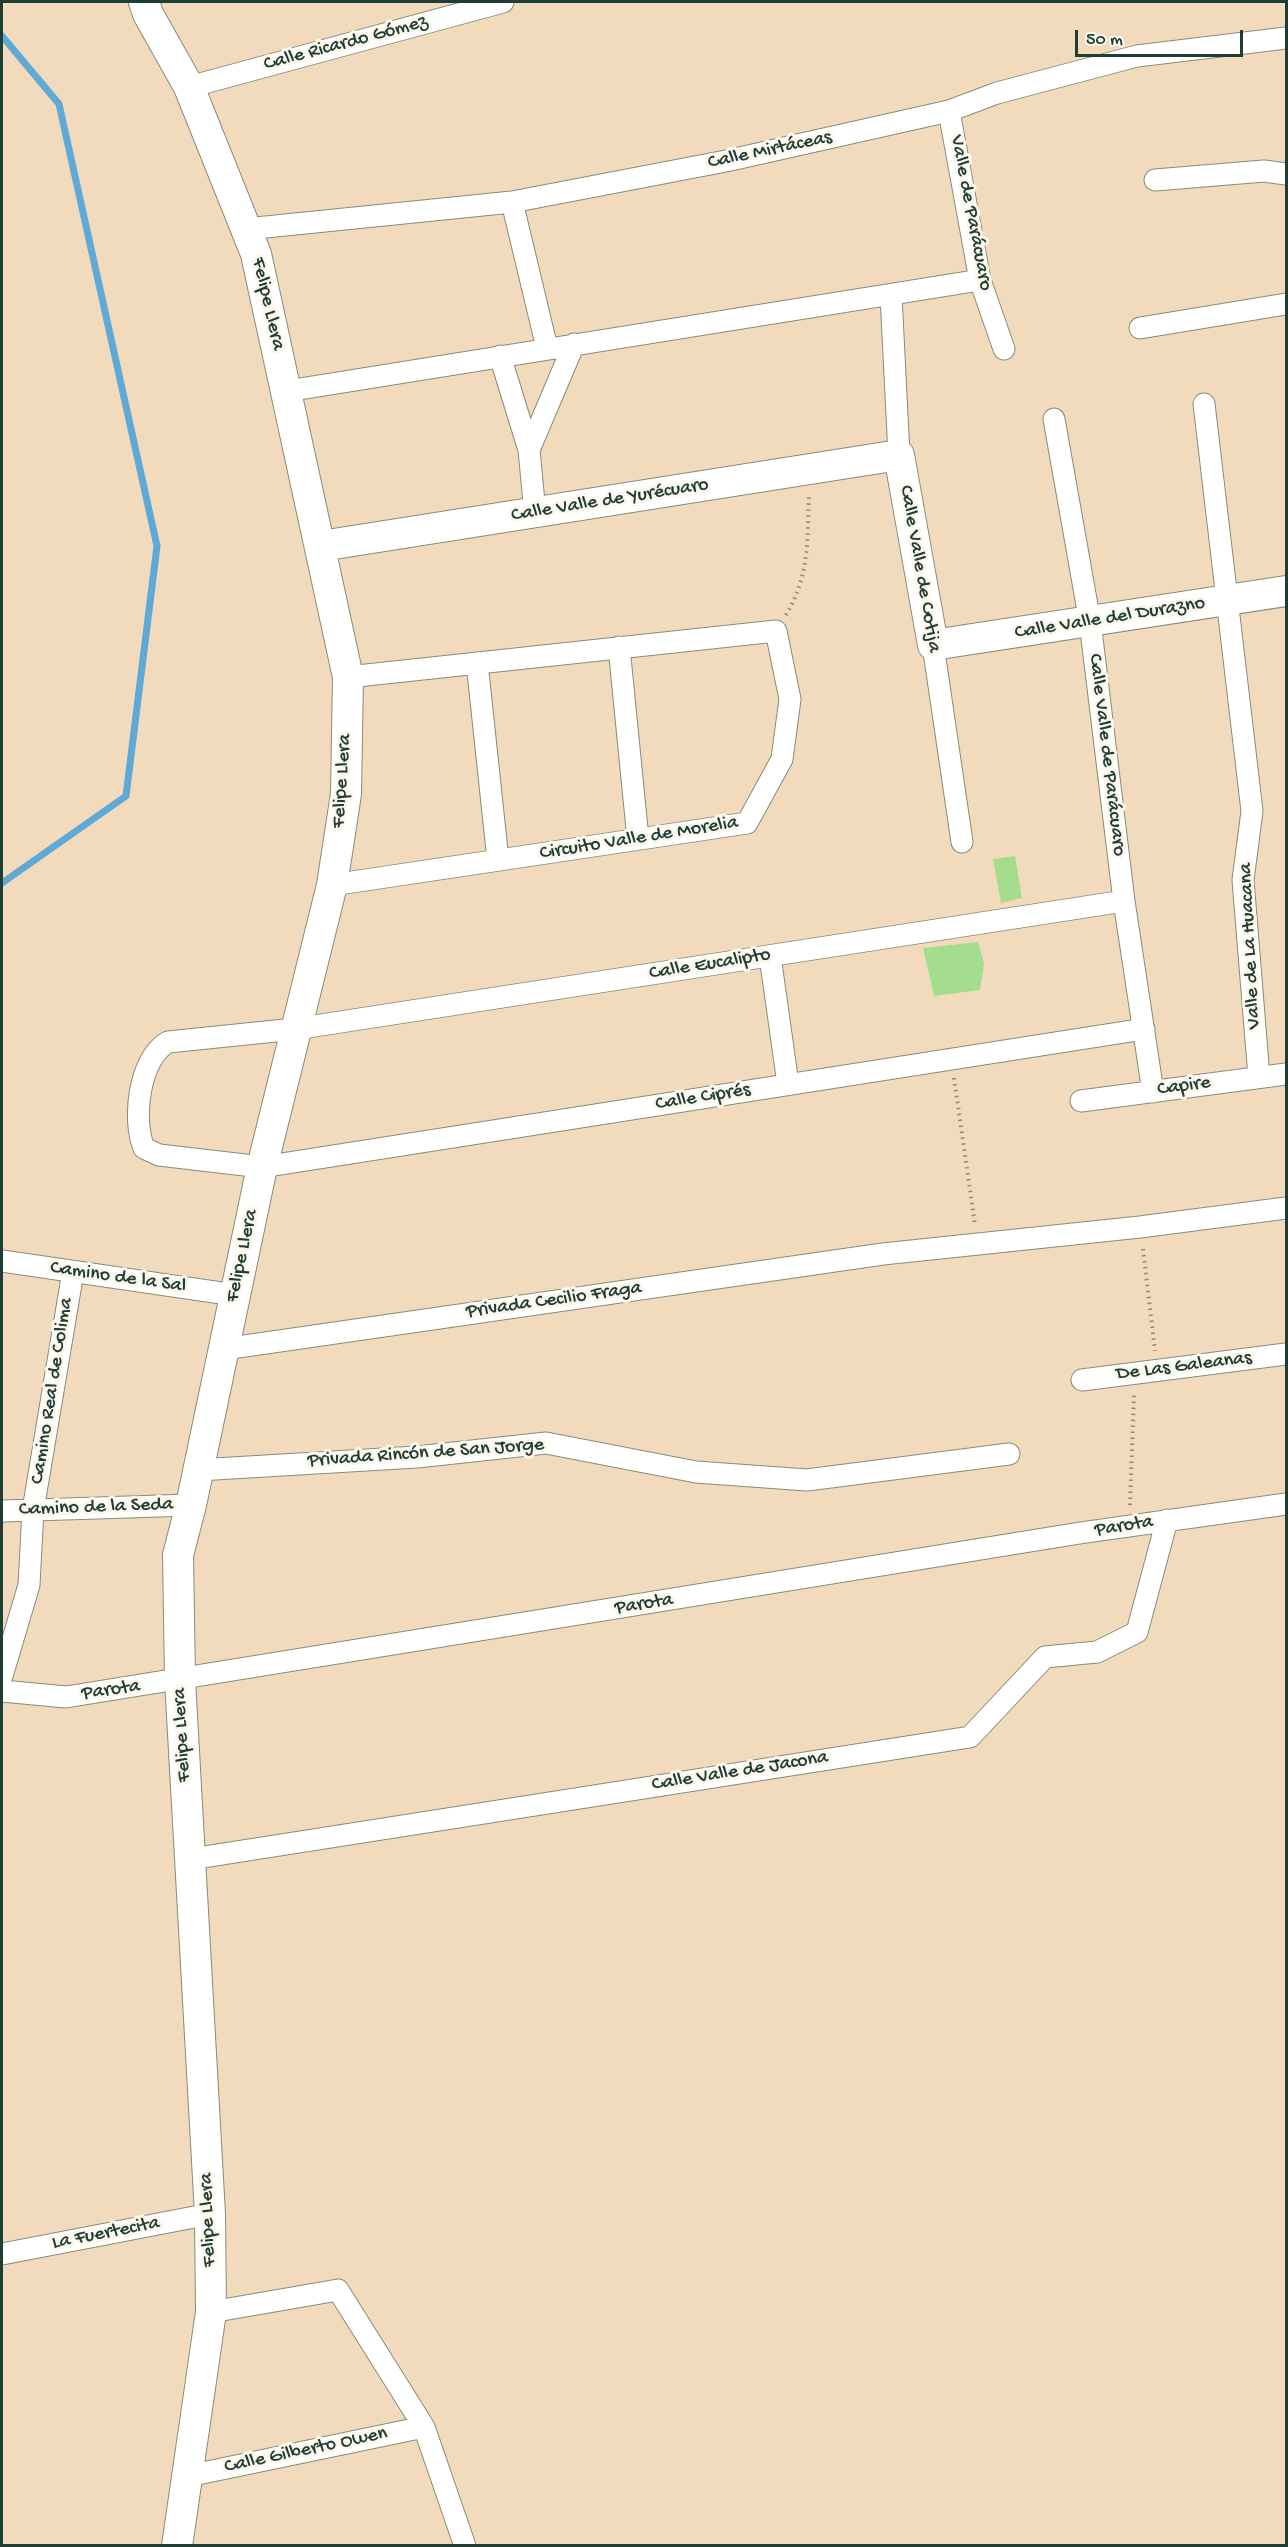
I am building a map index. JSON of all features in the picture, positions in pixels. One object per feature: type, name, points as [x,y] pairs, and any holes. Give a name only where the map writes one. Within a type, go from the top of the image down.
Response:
[{"type":"street","name":"Calle Ricardo Gómez","points":[[189,87],[503,2]]},
{"type":"street","name":"Felipe Llera","points":[[142,6],[189,87],[256,254],[348,677],[346,794],[332,885],[262,1167],[191,1505],[178,1555],[180,1680],[210,2214],[211,2312],[177,2546]]},
{"type":"street","name":"Calle Mirtáceas","points":[[246,229],[512,202],[726,161],[950,111],[997,93],[1137,56],[1287,38]]},
{"type":"street","name":"Valle de Parácuaro","points":[[950,111],[980,280],[1004,349]]},
{"type":"street","points":[[1155,180],[1264,171],[1287,174]]},
{"type":"street","points":[[512,202],[547,348]]},
{"type":"street","points":[[287,392],[547,348],[980,280]]},
{"type":"street","name":"Calle Valle de Cotija","points":[[891,295],[899,455],[933,645],[962,842]]},
{"type":"street","points":[[1140,328],[1287,303]]},
{"type":"street","points":[[529,450],[574,344]]},
{"type":"street","points":[[500,356],[529,450],[535,513]]},
{"type":"street","name":"Valle de La Huacana","points":[[1204,404],[1252,811],[1243,880],[1259,1077]]},
{"type":"street","name":"Calle Valle de Parácuaro","points":[[1054,419],[1090,622],[1124,901],[1153,1092]]},
{"type":"street","name":"Calle Valle de Yurécuaro","points":[[321,546],[899,455]]},
{"type":"street","name":"Calle Valle del Durazno","points":[[933,645],[1287,591]]},
{"type":"street","points":[[348,677],[776,631]]},
{"type":"street","name":"Circuito Valle de Morelia","points":[[332,885],[747,823],[782,759],[790,699],[776,631]]},
{"type":"street","points":[[619,647],[638,839]]},
{"type":"street","points":[[477,663],[498,860]]},
{"type":"street","name":"Calle Eucalipto","points":[[262,1167],[159,1155],[144,1148],[139,1136],[139,1094],[158,1047],[168,1042],[295,1029],[1124,901]]},
{"type":"street","points":[[770,956],[788,1084]]},
{"type":"street","name":"Calle Ciprés","points":[[262,1167],[1144,1029]]},
{"type":"street","name":"Capire","points":[[1081,1101],[1287,1074]]},
{"type":"street","points":[[1140,1227],[1287,1208]]},
{"type":"street","name":"Privada Cecilio Fraga","points":[[224,1349],[883,1254],[1140,1227]]},
{"type":"street","name":"Camino de la Sal","points":[[2,1262],[235,1295]]},
{"type":"street","name":"Camino Real de Colima","points":[[2,1676],[29,1585],[33,1510],[73,1272]]},
{"type":"street","name":"De Las Galeanas","points":[[1082,1380],[1287,1354]]},
{"type":"street","name":"Privada Rincón de San Jorge","points":[[198,1470],[417,1457],[546,1443],[696,1472],[807,1480],[1009,1454]]},
{"type":"street","name":"Parota","points":[[2,1691],[66,1697],[1129,1526],[1287,1504]]},
{"type":"street","name":"Camino de la Seda","points":[[2,1511],[191,1505]]},
{"type":"street","name":"Calle Valle de Jacona","points":[[191,1859],[970,1737],[1045,1657],[1097,1652],[1137,1632],[1167,1520]]},
{"type":"street","name":"La Fuertecita","points":[[2,2254],[210,2214]]},
{"type":"street","points":[[211,2312],[338,2290],[424,2427],[465,2546]]},
{"type":"street","name":"Calle Gilberto Owen","points":[[188,2476],[424,2427]]},
{"type":"path","points":[[776,631],[798,594],[807,561],[810,469]]},
{"type":"path","points":[[951,1059],[978,1244]]},
{"type":"path","points":[[1140,1227],[1157,1370]]},
{"type":"path","points":[[1129,1526],[1134,1373]]},
{"type":"green space","points":[[1015,856],[1022,898],[1001,903],[993,859]]},
{"type":"green space","points":[[978,942],[984,964],[980,990],[934,996],[923,948]]},
{"type":"waterway","points":[[2,36],[59,104],[157,546],[126,796],[2,883]]}]
